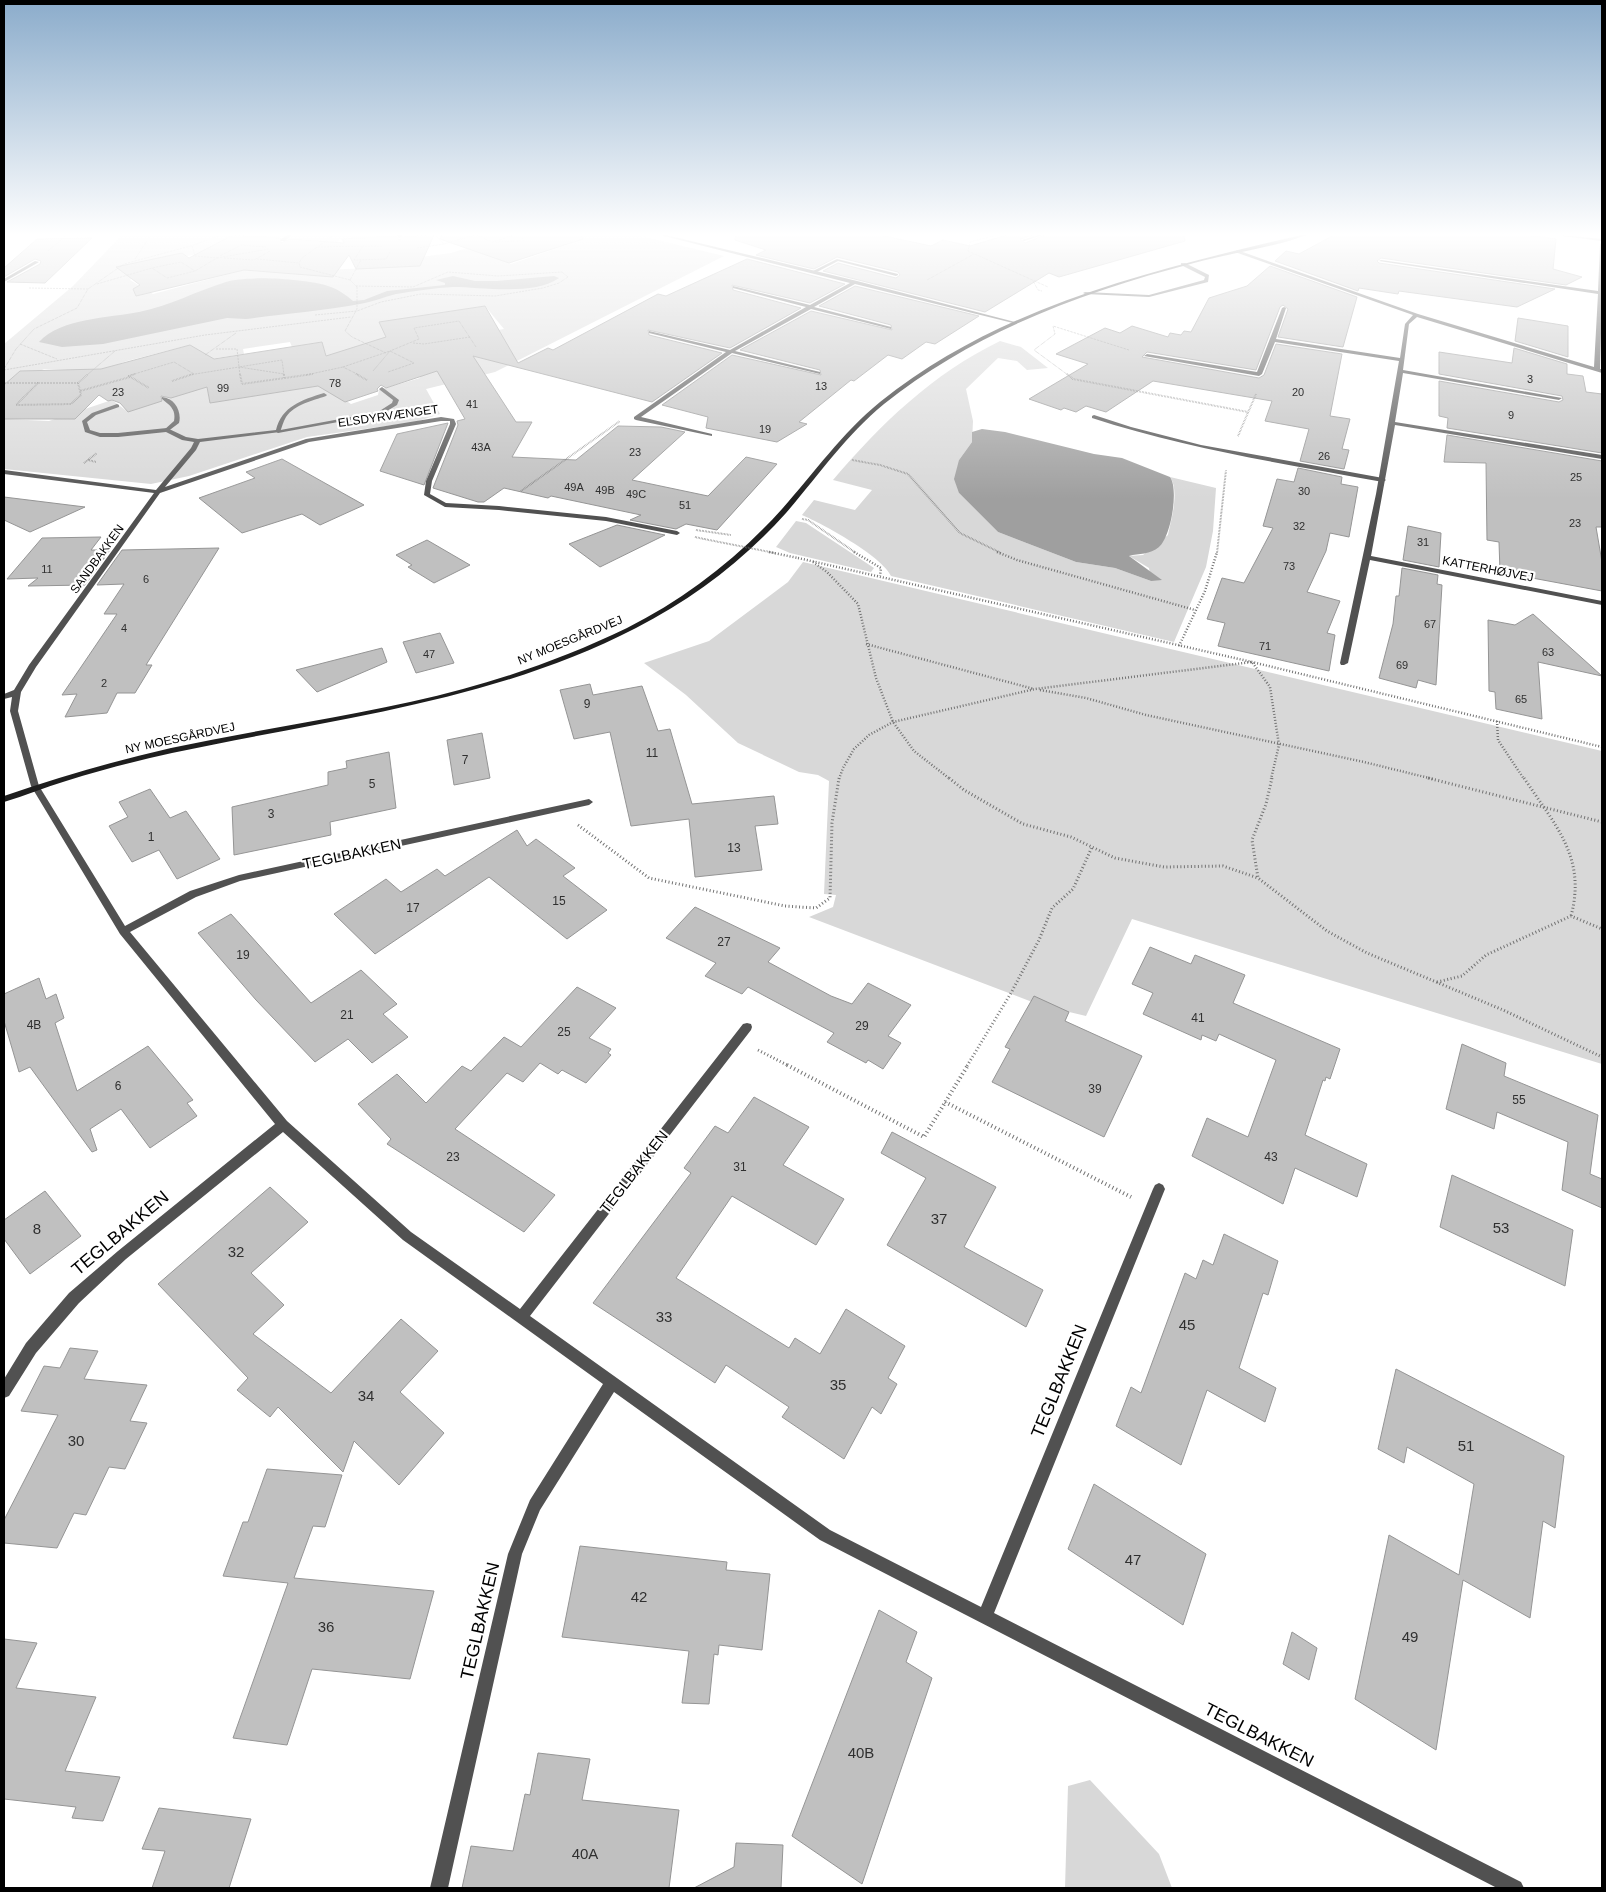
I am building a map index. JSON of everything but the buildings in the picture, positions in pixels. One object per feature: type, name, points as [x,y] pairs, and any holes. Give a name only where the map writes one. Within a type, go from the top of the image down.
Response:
[{"type":"street","points":[[636,418],[730,352],[780,323]]},
{"type":"street","points":[[871,323],[889,328]]},
{"type":"street","name":"NY MOESGÅRDVEJ","points":[[4,799],[35,786],[90,769],[169,750],[372,712],[467,690],[538,666],[618,635],[664,610],[704,583],[756,540],[830,456],[880,405],[922,374],[966,346],[1010,323]]},
{"type":"street","points":[[1147,356],[1259,374],[1279,323]]},
{"type":"street","points":[[1344,663],[1369,558],[1394,423],[1407,323]]},
{"type":"street","points":[[1444,323],[1600,370],[1601,323]]},
{"type":"street","points":[[651,332],[818,374]]},
{"type":"street","points":[[1274,340],[1402,360]]},
{"type":"street","points":[[1400,371],[1559,398]]},
{"type":"street","points":[[167,430],[184,439],[198,441],[314,426],[380,413],[395,404],[396,400],[382,389]]},
{"type":"street","points":[[278,431],[282,416],[290,409],[324,395]]},
{"type":"street","points":[[117,406],[94,414],[84,422],[87,431],[100,435],[118,435],[167,430],[177,422],[178,414],[174,406],[164,398]]},
{"type":"street","points":[[1094,417],[1138,431],[1230,452],[1383,480]]},
{"type":"street","points":[[636,418],[710,435]]},
{"type":"street","name":"ELSDYRVÆNGET","points":[[4,472],[158,492],[308,440],[441,419],[452,420],[453,424],[429,481],[427,495],[445,505],[499,508],[606,519],[677,533]]},
{"type":"street","points":[[1394,423],[1602,457]]},
{"type":"street","name":"SANDBAKKEN","points":[[17,692],[158,492],[194,449],[198,441]]},
{"type":"street","name":"KATTERHØJVEJ","points":[[1369,558],[1602,603]]},
{"type":"street","points":[[4,696],[17,692],[14,711],[35,786]]},
{"type":"street","name":"TEGLBAKKEN","points":[[35,786],[123,932],[283,1125],[407,1236],[825,1535],[1515,1888]]},
{"type":"street","name":"TEGLBAKKEN","points":[[123,932],[193,894],[239,878],[589,802]]},
{"type":"street","name":"TEGLBAKKEN","points":[[521,1318],[747,1027]]},
{"type":"street","name":"TEGLBAKKEN","points":[[4,1391],[31,1348],[74,1298],[122,1256],[283,1125]]},
{"type":"street","name":"TEGLBAKKEN","points":[[985,1617],[1159,1189]]},
{"type":"street","name":"TEGLBAKKEN","points":[[439,1888],[515,1554],[535,1505],[612,1383]]},
{"type":"path","points":[[4,370],[20,344],[34,329],[46,323]]},
{"type":"path","points":[[4,370],[57,359],[302,323]]},
{"type":"path","points":[[348,323],[345,331],[352,337],[386,353]]},
{"type":"path","points":[[215,349],[237,348],[242,384],[343,367],[413,343],[419,339],[414,328],[444,323]]},
{"type":"path","points":[[460,323],[476,347]]},
{"type":"path","points":[[1147,356],[1053,326],[1055,334],[1034,350],[1073,379],[1248,412]]},
{"type":"path","points":[[205,355],[230,336],[242,331]]},
{"type":"path","points":[[413,343],[424,344],[470,338]]},
{"type":"path","points":[[20,344],[57,359]]},
{"type":"path","points":[[4,383],[78,383],[116,351]]},
{"type":"path","points":[[372,372],[390,351]]},
{"type":"path","points":[[382,374],[414,363],[390,351]]},
{"type":"path","points":[[167,383],[194,374],[282,360],[284,378]]},
{"type":"path","points":[[80,391],[174,362],[194,374]]},
{"type":"path","points":[[239,367],[284,374]]},
{"type":"path","points":[[343,367],[366,380],[374,377]]},
{"type":"path","points":[[1180,646],[1212,572],[1218,540],[1221,489],[1230,452],[1263,378],[1259,374]]},
{"type":"path","points":[[130,376],[149,388]]},
{"type":"path","points":[[38,383],[16,405],[70,404],[81,395],[78,383]]},
{"type":"path","points":[[499,508],[627,416],[636,418]]},
{"type":"path","points":[[82,465],[99,452]]},
{"type":"path","points":[[830,456],[880,465],[908,474],[960,533],[982,546],[1017,560],[1195,610]]},
{"type":"path","points":[[88,460],[96,462]]},
{"type":"path","points":[[808,520],[844,546],[881,568],[880,576]]},
{"type":"path","points":[[693,532],[696,529],[756,540]]},
{"type":"path","points":[[704,539],[880,576],[1252,662],[1602,747]]},
{"type":"path","points":[[812,561],[827,572],[858,604],[866,644],[876,678],[893,722],[914,751],[964,790],[1023,824],[1072,837],[1115,858],[1164,868],[1223,866],[1258,878],[1327,931],[1367,953],[1602,1057]]},
{"type":"path","points":[[866,644],[1035,689],[1086,698],[1146,715],[1364,762],[1602,822]]},
{"type":"path","points":[[557,809],[649,878],[785,906],[816,908],[830,898],[836,786],[849,754],[871,733],[893,722],[1035,689],[1252,662]]},
{"type":"path","points":[[1252,662],[1270,687],[1279,744],[1266,804],[1252,840],[1258,878]]},
{"type":"path","points":[[1497,721],[1498,740],[1563,837],[1572,855],[1576,898],[1572,916]]},
{"type":"path","points":[[737,1039],[924,1137],[1011,993],[1039,940],[1052,908],[1073,889],[1092,847]]},
{"type":"path","points":[[1436,982],[1462,976],[1486,955],[1572,916],[1602,929]]},
{"type":"path","points":[[945,1102],[1151,1207]]},
{"type":"shaded area","points":[[29,323],[381,323],[387,339],[337,353],[327,358],[322,342],[292,347],[290,342],[243,349],[244,354],[210,359],[190,345],[127,361],[100,371],[44,369],[4,388],[4,344]]},
{"type":"shaded area","points":[[202,323],[103,344],[62,347],[39,342],[48,334],[72,324]]},
{"type":"shaded area","points":[[499,323],[591,323],[495,372],[426,389],[440,414],[415,422],[307,437],[189,476],[151,484],[4,469],[4,419],[49,421],[112,400],[128,412],[212,384],[208,394],[210,403],[322,385],[351,404],[378,395],[379,390],[420,378],[419,376],[498,330],[504,329]]},
{"type":"shaded area","points":[[1000,341],[1021,347],[1048,368],[1027,370],[1017,361],[998,358],[966,389],[973,421],[972,442],[959,460],[959,493],[998,532],[1076,562],[1115,568],[1151,581],[1149,568],[1129,556],[1143,555],[1168,535],[1175,498],[1173,483],[1170,477],[1216,488],[1213,531],[1206,567],[1174,642],[891,576],[876,559],[864,550],[837,533],[802,515],[814,500],[855,510],[872,490],[833,480],[851,459],[889,420],[930,385],[975,354]]},
{"type":"shaded area","points":[[982,429],[1005,432],[1094,454],[1122,458],[1170,477],[1173,483],[1174,502],[1170,524],[1163,542],[1152,551],[1129,556],[1162,580],[1151,581],[1115,568],[1076,562],[998,532],[959,493],[954,479],[959,460],[972,442],[972,432]]},
{"type":"shaded area","points":[[796,521],[806,523],[874,568],[871,572],[790,553],[776,547]]},
{"type":"shaded area","points":[[803,562],[1602,751],[1602,1064],[1132,919],[1086,1016],[1040,1005],[809,917],[833,907],[836,895],[824,894],[829,781],[818,775],[799,772],[738,743],[686,695],[644,663],[709,641],[788,582]]},
{"type":"shaded area","points":[[1090,1780],[1159,1854],[1172,1888],[1065,1888],[1068,1786]]}]
